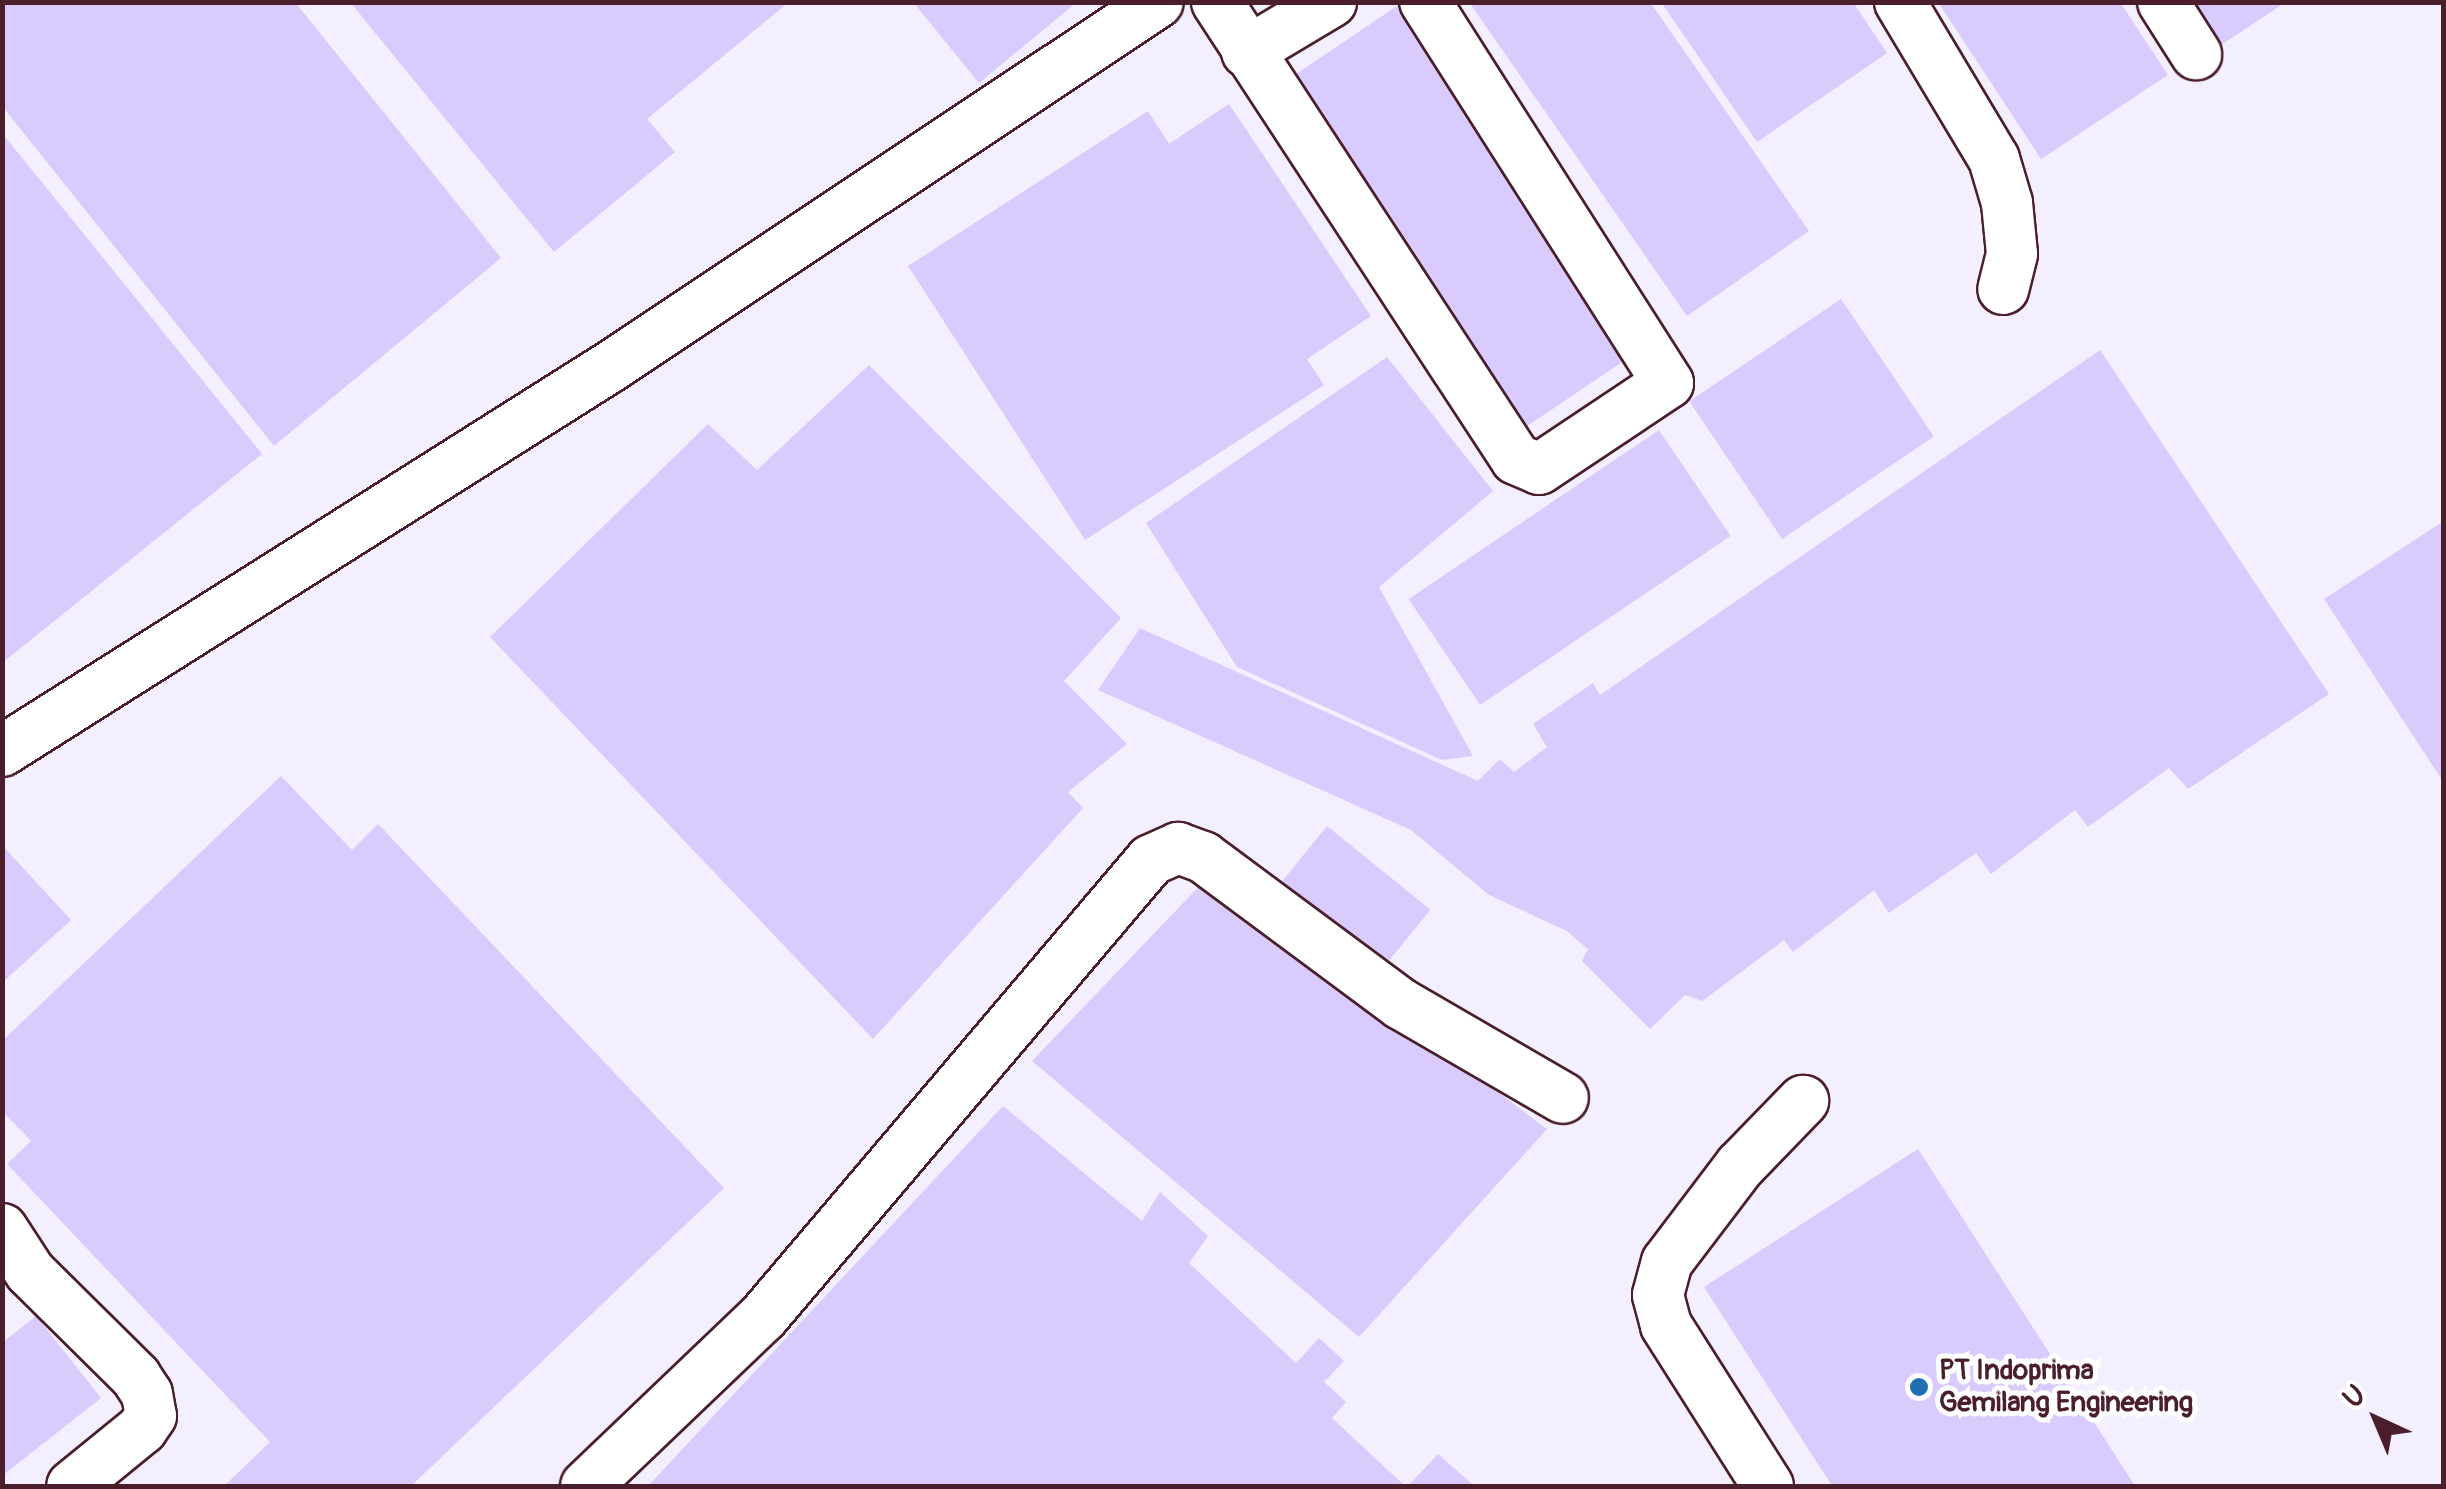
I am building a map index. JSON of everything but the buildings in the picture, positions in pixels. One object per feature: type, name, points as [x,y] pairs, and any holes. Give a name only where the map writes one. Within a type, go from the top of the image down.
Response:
[{"type":"lane","points":[[2,751],[610,367],[1158,2]]},
{"type":"lane","points":[[1216,2],[1516,459],[1539,469],[1668,384],[1425,2]]},
{"type":"lane","points":[[1247,52],[1331,2]]},
{"type":"lane","points":[[1449,2],[1688,366]]},
{"type":"lane","points":[[1900,2],[1994,159],[2007,203],[2012,254],[2003,289]]},
{"type":"lane","points":[[2163,2],[2196,54]]},
{"type":"lane","points":[[586,1486],[763,1318],[1151,860],[1178,848],[1204,857],[1401,1004],[1564,1098]]},
{"type":"lane","points":[[1768,1486],[1666,1325],[1658,1295],[1667,1262],[1740,1166],[1803,1101]]},
{"type":"lane","points":[[2,1229],[16,1281],[136,1377],[147,1394],[152,1416],[142,1429],[72,1486]]},
{"type":"shaded area","points":[[3,3],[2443,3],[2443,1486],[3,1486]]},
{"type":"place","name":"PT Indoprima Gemilang Engineering","points":[[1919,1387]]}]
